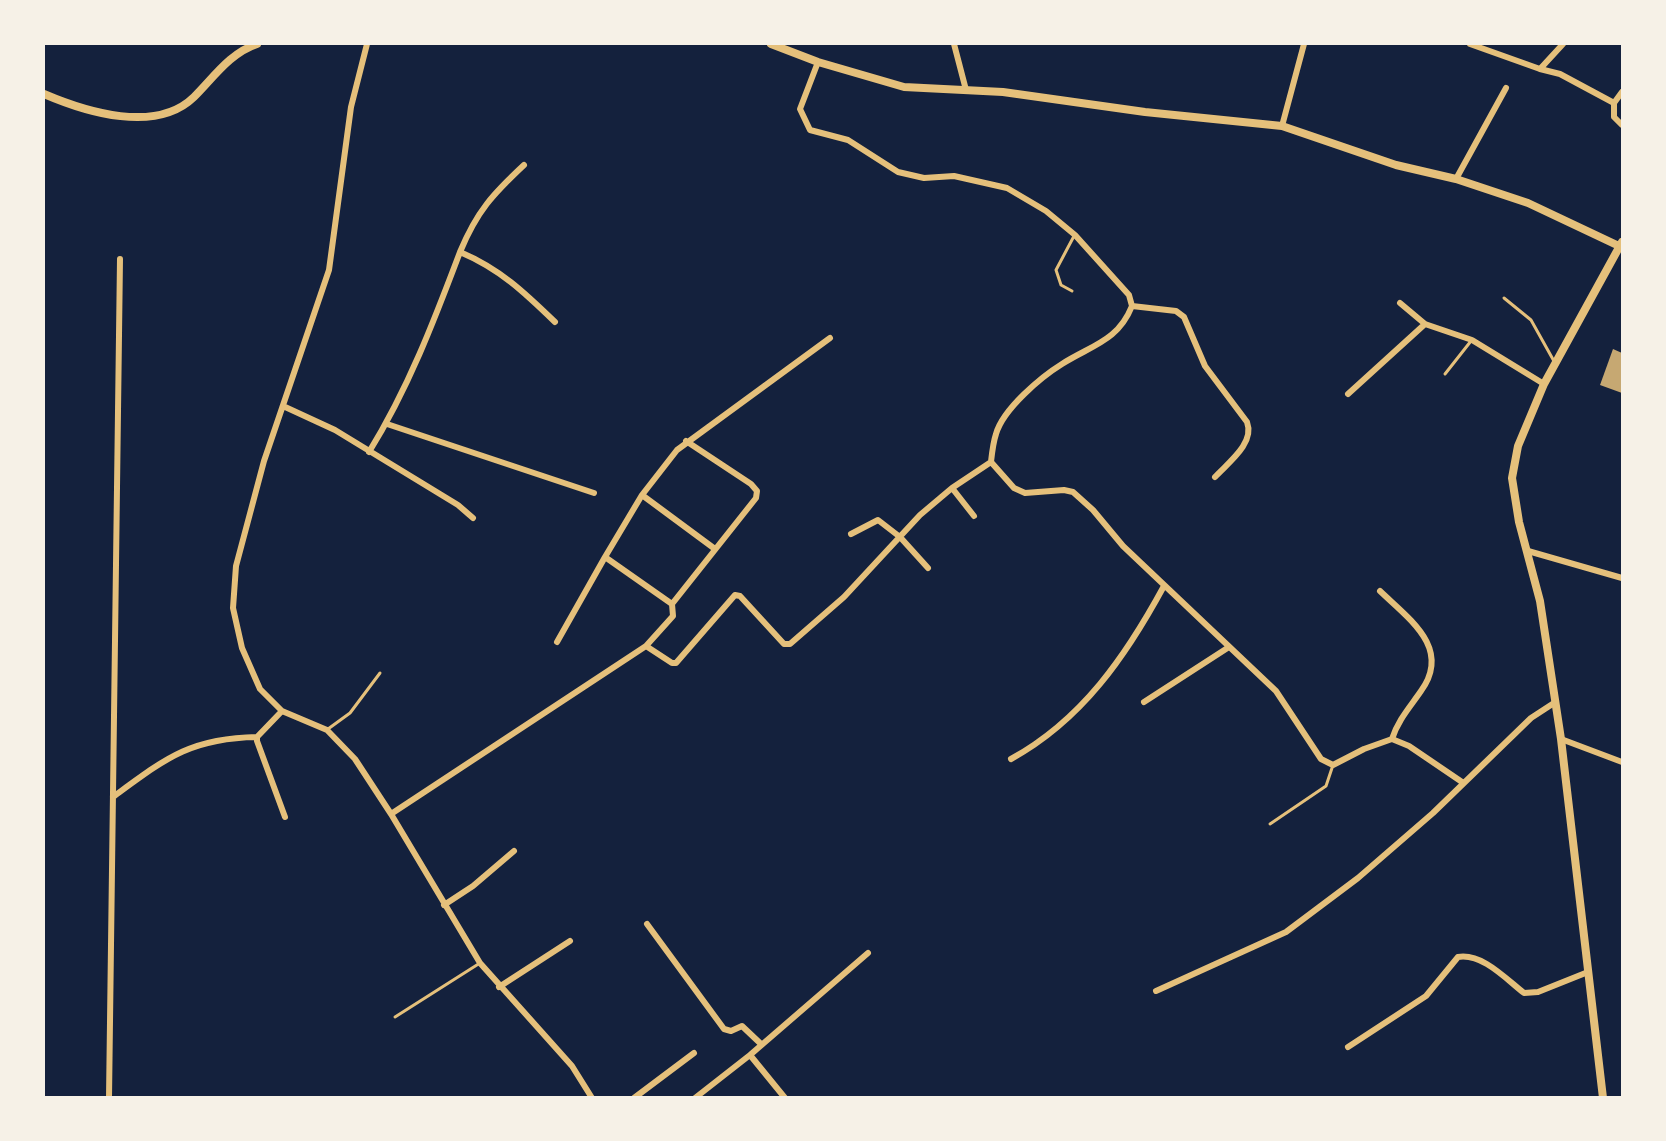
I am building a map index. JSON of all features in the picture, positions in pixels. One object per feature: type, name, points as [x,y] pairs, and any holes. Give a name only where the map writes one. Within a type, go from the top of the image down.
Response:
[{"type":"street","points":[[44,94],[94,111],[139,117],[168,113],[191,99],[243,46],[257,44]]},
{"type":"street","points":[[367,44],[351,106],[329,270],[264,461],[236,566],[233,608],[242,648],[260,689],[282,711],[327,730],[355,759],[391,814],[480,963],[499,987],[572,1066],[592,1098]]},
{"type":"street","points":[[771,44],[818,62],[904,87],[1003,92],[1145,112],[1281,126],[1396,165],[1456,179],[1528,203],[1621,246],[1544,384],[1518,446],[1512,478],[1519,522],[1539,601],[1561,739],[1603,1098]]},
{"type":"street","points":[[954,44],[966,90]]},
{"type":"street","points":[[1281,126],[1304,44]]},
{"type":"street","points":[[1470,44],[1560,74],[1614,103]]},
{"type":"street","points":[[1540,69],[1563,44]]},
{"type":"street","points":[[818,62],[800,109],[810,130],[848,140],[898,172],[924,178],[954,176],[1007,188],[1046,211],[1075,235],[1121,286],[1132,306]]},
{"type":"street","points":[[1456,179],[1506,88]]},
{"type":"street","points":[[1623,92],[1614,103],[1614,117],[1623,125]]},
{"type":"street","points":[[369,452],[387,424],[426,343],[473,220],[494,193],[524,165]]},
{"type":"street","points":[[460,252],[489,264],[509,279],[555,322]]},
{"type":"street","points":[[109,1098],[120,259]]},
{"type":"street","points":[[1400,303],[1425,324],[1472,340],[1544,384]]},
{"type":"street","points":[[646,646],[672,663],[676,663],[735,595],[740,596],[787,645],[844,597],[900,537],[952,488],[991,462],[996,432],[1017,401],[1060,364],[1115,335],[1132,306]]},
{"type":"street","points":[[1132,306],[1176,311],[1184,317],[1205,366],[1246,422],[1250,431],[1248,440],[1215,477]]},
{"type":"street","points":[[1348,394],[1425,324]]},
{"type":"street","points":[[556,642],[642,495],[686,441],[830,338]]},
{"type":"street","points":[[283,406],[335,430],[458,505],[473,519]]},
{"type":"street","points":[[387,424],[594,493]]},
{"type":"street","points":[[391,814],[646,646],[673,616],[672,604],[756,498],[757,491],[751,484],[686,441]]},
{"type":"street","points":[[991,462],[1014,488],[1025,493],[1064,490],[1073,492],[1164,586],[1276,691],[1321,759],[1333,765],[1364,749],[1392,739],[1409,746],[1462,782]]},
{"type":"street","points":[[952,488],[974,516]]},
{"type":"street","points":[[642,495],[715,549]]},
{"type":"street","points":[[851,534],[878,520],[900,537],[928,568]]},
{"type":"street","points":[[1528,551],[1623,578]]},
{"type":"street","points":[[604,557],[672,604]]},
{"type":"street","points":[[1011,759],[1039,744],[1073,714],[1111,674],[1164,586]]},
{"type":"street","points":[[1380,591],[1417,628],[1434,657],[1432,672],[1397,724],[1392,739]]},
{"type":"street","points":[[1144,702],[1229,647]]},
{"type":"street","points":[[1156,991],[1286,932],[1358,878],[1432,813],[1531,718],[1554,703]]},
{"type":"street","points":[[113,797],[159,763],[194,745],[213,740],[257,737],[282,711]]},
{"type":"street","points":[[257,737],[285,817]]},
{"type":"street","points":[[1561,739],[1623,762]]},
{"type":"street","points":[[444,905],[473,886],[514,851]]},
{"type":"street","points":[[647,924],[724,1029],[727,1031],[742,1026],[761,1044]]},
{"type":"street","points":[[499,987],[570,941]]},
{"type":"street","points":[[695,1098],[750,1055],[868,953]]},
{"type":"street","points":[[1348,1047],[1426,996],[1458,957],[1467,955],[1485,963],[1524,993],[1538,992],[1588,972]]},
{"type":"street","points":[[634,1098],[694,1053]]},
{"type":"street","points":[[750,1055],[785,1098]]},
{"type":"lane","points":[[1072,291],[1061,285],[1056,270],[1075,235]]},
{"type":"lane","points":[[1504,298],[1532,320],[1556,364]]},
{"type":"lane","points":[[1445,374],[1472,340]]},
{"type":"lane","points":[[327,730],[350,713],[380,673]]},
{"type":"lane","points":[[1270,824],[1326,786],[1333,765]]},
{"type":"lane","points":[[395,1017],[480,963]]},
{"type":"building","points":[[1613,349],[1622,353],[1622,393],[1600,385]]}]
